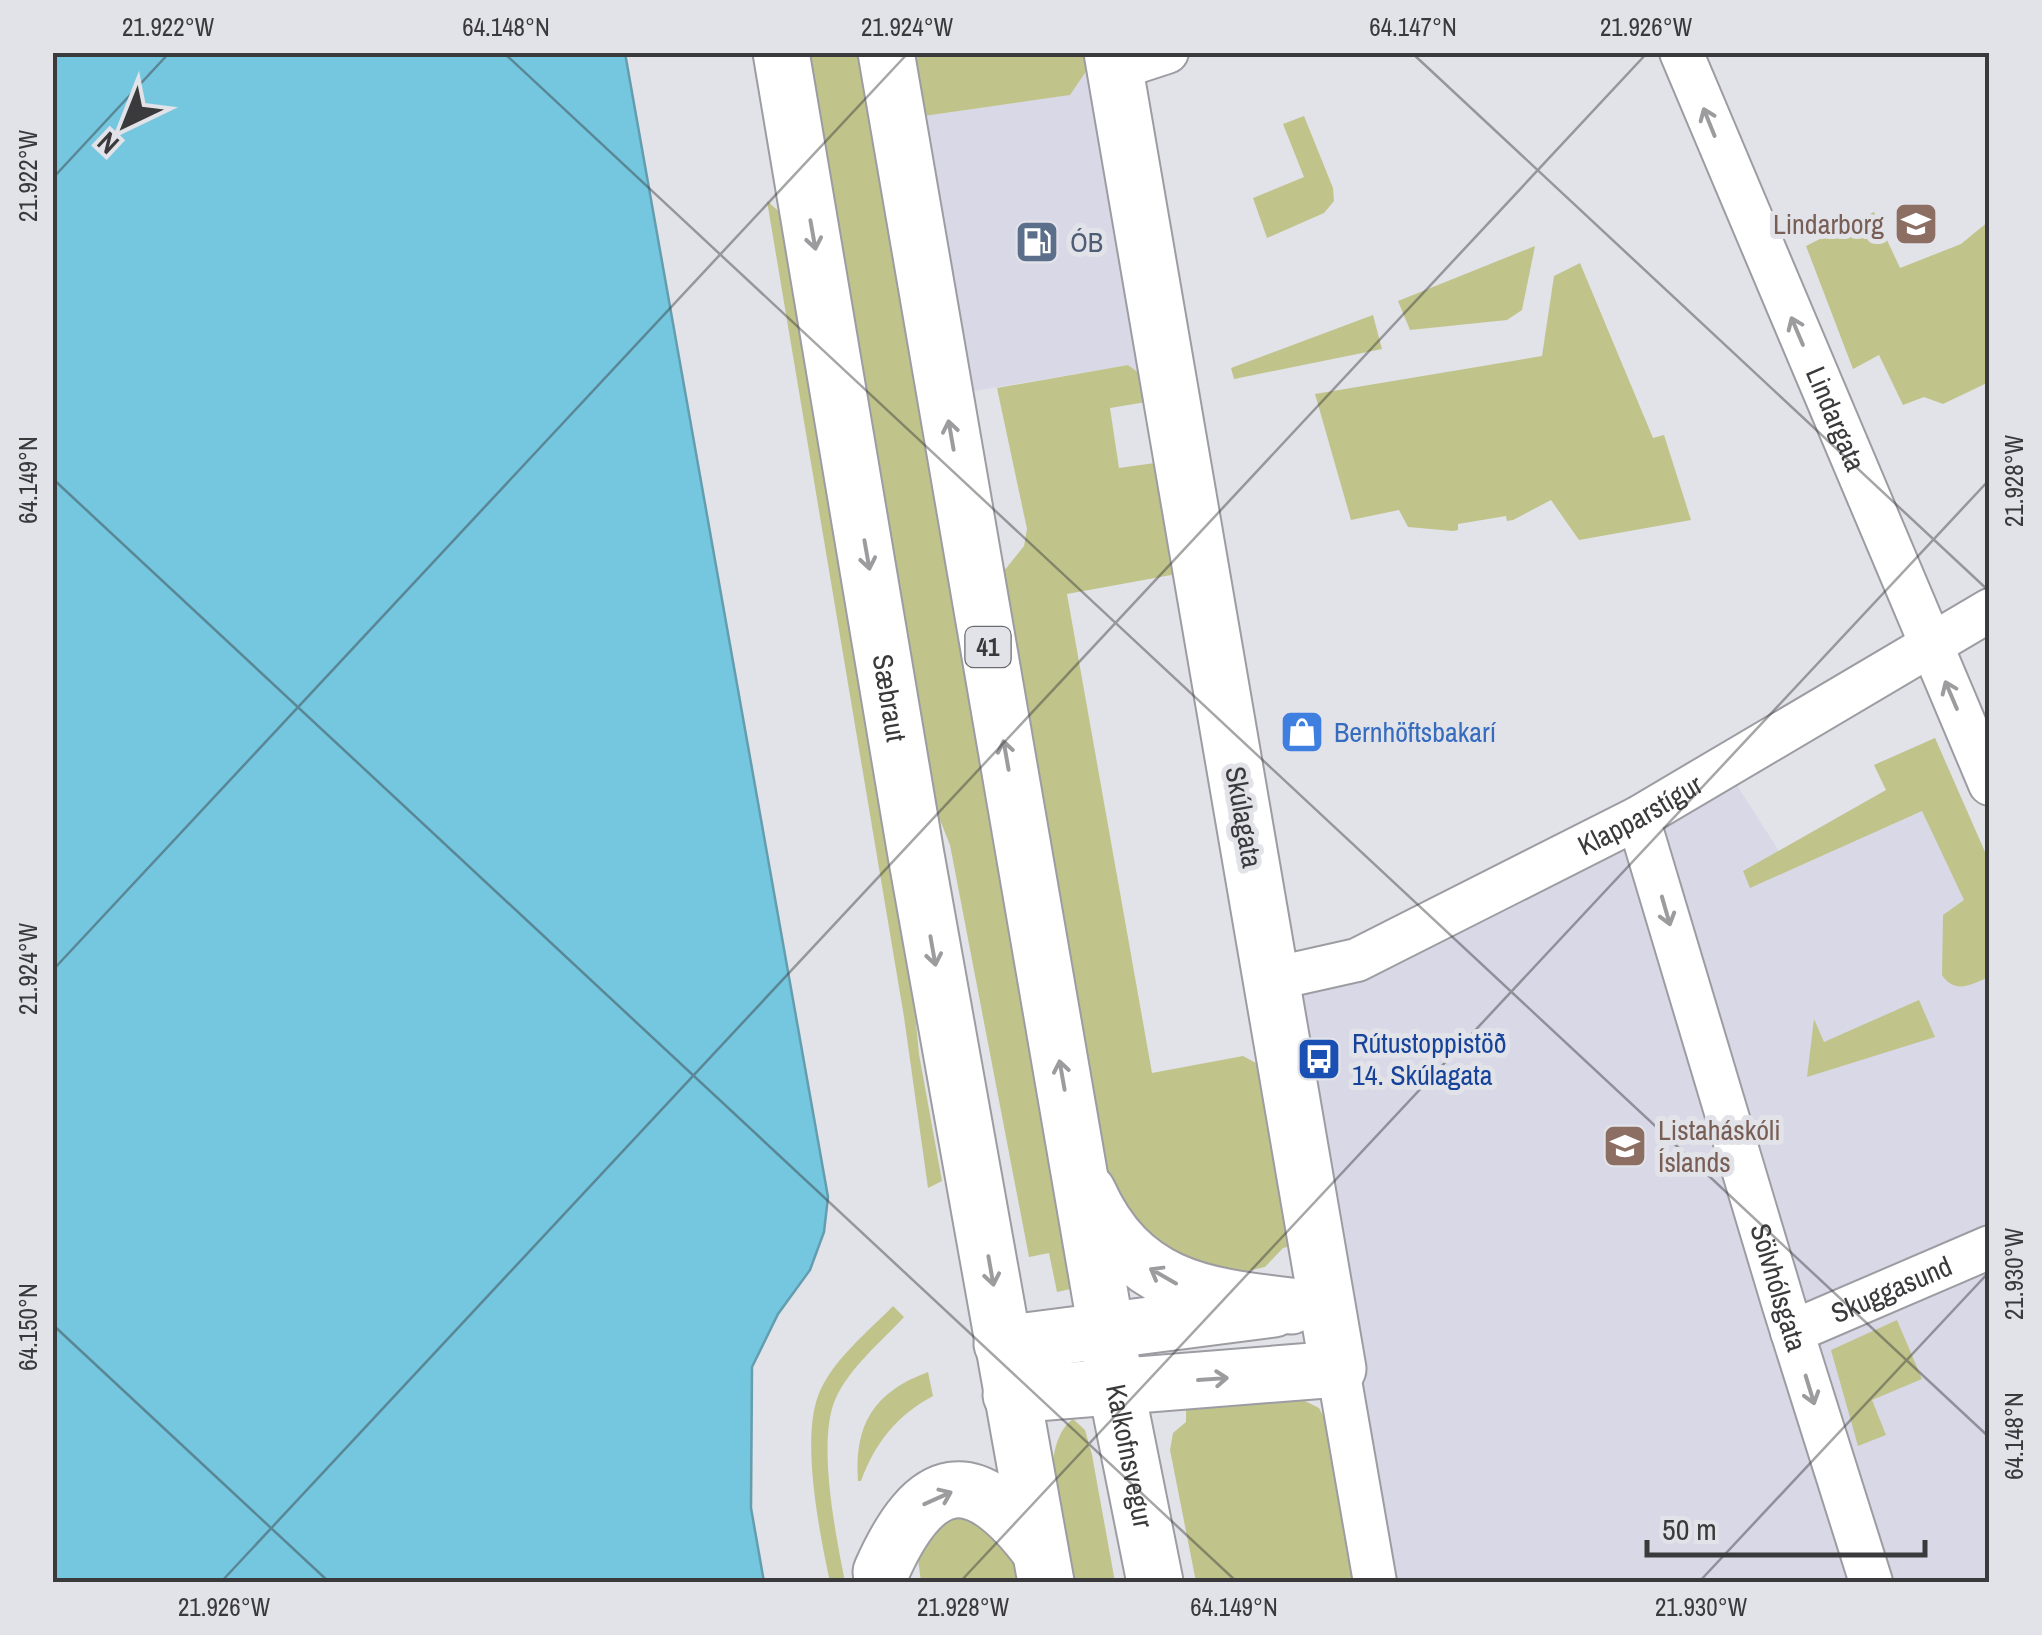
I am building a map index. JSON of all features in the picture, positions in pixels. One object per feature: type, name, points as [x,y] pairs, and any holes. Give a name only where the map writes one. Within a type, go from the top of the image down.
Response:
[{"type":"main road","name":"Sæbraut","points":[[782,52],[916,855],[1007,1369]]},
{"type":"main road","name":"41","points":[[886,52],[1106,1331]]},
{"type":"main road","name":"Skúlagata","points":[[1114,61],[1272,979],[1309,1304],[1338,1369]]},
{"type":"main road","points":[[1079,1171],[1096,1208],[1116,1238],[1158,1275],[1184,1288],[1237,1300],[1309,1304]]},
{"type":"main road","points":[[1007,1369],[1106,1331],[1309,1304]]},
{"type":"main road","name":"Kalkofnsvegur","points":[[1106,1331],[1155,1582]]},
{"type":"main road","points":[[1007,1369],[1116,1387],[1338,1369]]},
{"type":"main road","points":[[1007,1369],[1043,1567]]},
{"type":"main road","points":[[881,1572],[910,1518],[927,1500],[961,1490],[990,1497],[1015,1518],[1043,1567]]},
{"type":"street","points":[[1114,61],[1167,52]]},
{"type":"street","name":"Lindargata","points":[[1681,52],[1990,784]]},
{"type":"street","name":"Klapparstígur","points":[[1272,979],[1358,960],[1638,818],[1990,610]]},
{"type":"street","name":"Sölvhólsgata","points":[[1638,818],[1871,1582]]},
{"type":"street","name":"Skuggasund","points":[[1792,1332],[1990,1247]]},
{"type":"street","name":"Skúlagata","points":[[1338,1369],[1374,1582]]},
{"type":"shaded area","points":[[1087,70],[1166,406],[1128,365],[927,399],[917,117],[1069,95]]},
{"type":"shaded area","points":[[1935,738],[1989,861],[1989,1582],[1386,1582],[1288,994],[1361,982],[1729,773],[1779,851],[1886,790],[1874,765]]},
{"type":"green space","points":[[799,53],[866,53],[1075,1288],[1057,1292],[1049,1253],[1029,1257],[950,845],[926,785]]},
{"type":"green space","points":[[905,53],[1084,53],[1087,70],[1070,95],[917,117]]},
{"type":"green space","points":[[1304,116],[1333,188],[1334,201],[1324,213],[1267,238],[1253,198],[1304,177],[1283,124]]},
{"type":"green space","points":[[767,201],[782,214],[893,787],[919,1054],[942,1181],[928,1188],[904,1017]]},
{"type":"green space","points":[[1874,212],[1900,268],[1961,244],[1989,221],[1989,382],[1943,404],[1924,397],[1903,405],[1879,355],[1853,369],[1806,246]]},
{"type":"green space","points":[[1535,246],[1522,310],[1507,320],[1410,330],[1398,301]]},
{"type":"green space","points":[[1580,263],[1653,438],[1664,435],[1691,520],[1579,540],[1551,500],[1513,520],[1507,521],[1506,516],[1458,524],[1458,530],[1453,531],[1408,527],[1399,510],[1351,520],[1315,394],[1542,356],[1554,276]]},
{"type":"green space","points":[[1373,315],[1382,349],[1234,379],[1231,368]]},
{"type":"green space","points":[[1128,365],[1143,376],[1152,401],[1110,408],[1119,468],[1162,462],[1182,573],[1067,594],[1152,1073],[1243,1056],[1267,1069],[1300,1244],[1283,1248],[1265,1267],[1239,1273],[1181,1259],[1114,1206],[1004,571],[1024,546],[1027,529],[997,388]]},
{"type":"green space","points":[[1935,738],[1989,861],[1989,977],[1964,986],[1952,985],[1942,975],[1943,915],[1964,900],[1922,811],[1750,888],[1743,871],[1886,790],[1874,765]]},
{"type":"green space","points":[[1919,1000],[1935,1037],[1807,1077],[1814,1019],[1824,1042]]},
{"type":"green space","points":[[893,1306],[904,1317],[848,1377],[830,1418],[830,1490],[845,1582],[830,1582],[814,1489],[813,1415],[832,1371]]},
{"type":"green space","points":[[1897,1320],[1922,1379],[1872,1400],[1886,1435],[1858,1446],[1831,1350]]},
{"type":"green space","points":[[928,1372],[933,1396],[889,1431],[858,1481],[860,1443],[871,1413],[894,1389]]},
{"type":"green space","points":[[1289,1393],[1319,1408],[1327,1423],[1354,1582],[1196,1582],[1170,1450],[1173,1433],[1186,1422],[1186,1403]]},
{"type":"green space","points":[[1073,1419],[1085,1430],[1092,1455],[1115,1582],[1067,1582],[1052,1473],[1061,1433]]},
{"type":"green space","points":[[984,1509],[1025,1582],[921,1582],[916,1544],[921,1527]]},
{"type":"water","points":[[52,53],[625,53],[828,1197],[824,1232],[810,1270],[778,1314],[752,1367],[751,1508],[764,1582],[53,1582]]},
{"type":"place","name":"Lindarborg","points":[[1916,224]]},
{"type":"place","name":"ÓB","points":[[1037,242]]},
{"type":"place","name":"Bernhöftsbakarí","points":[[1302,732]]},
{"type":"place","name":"Rútustoppistöð 14. Skúlagata","points":[[1319,1059]]},
{"type":"place","name":"Listaháskóli Íslands","points":[[1625,1146]]}]
